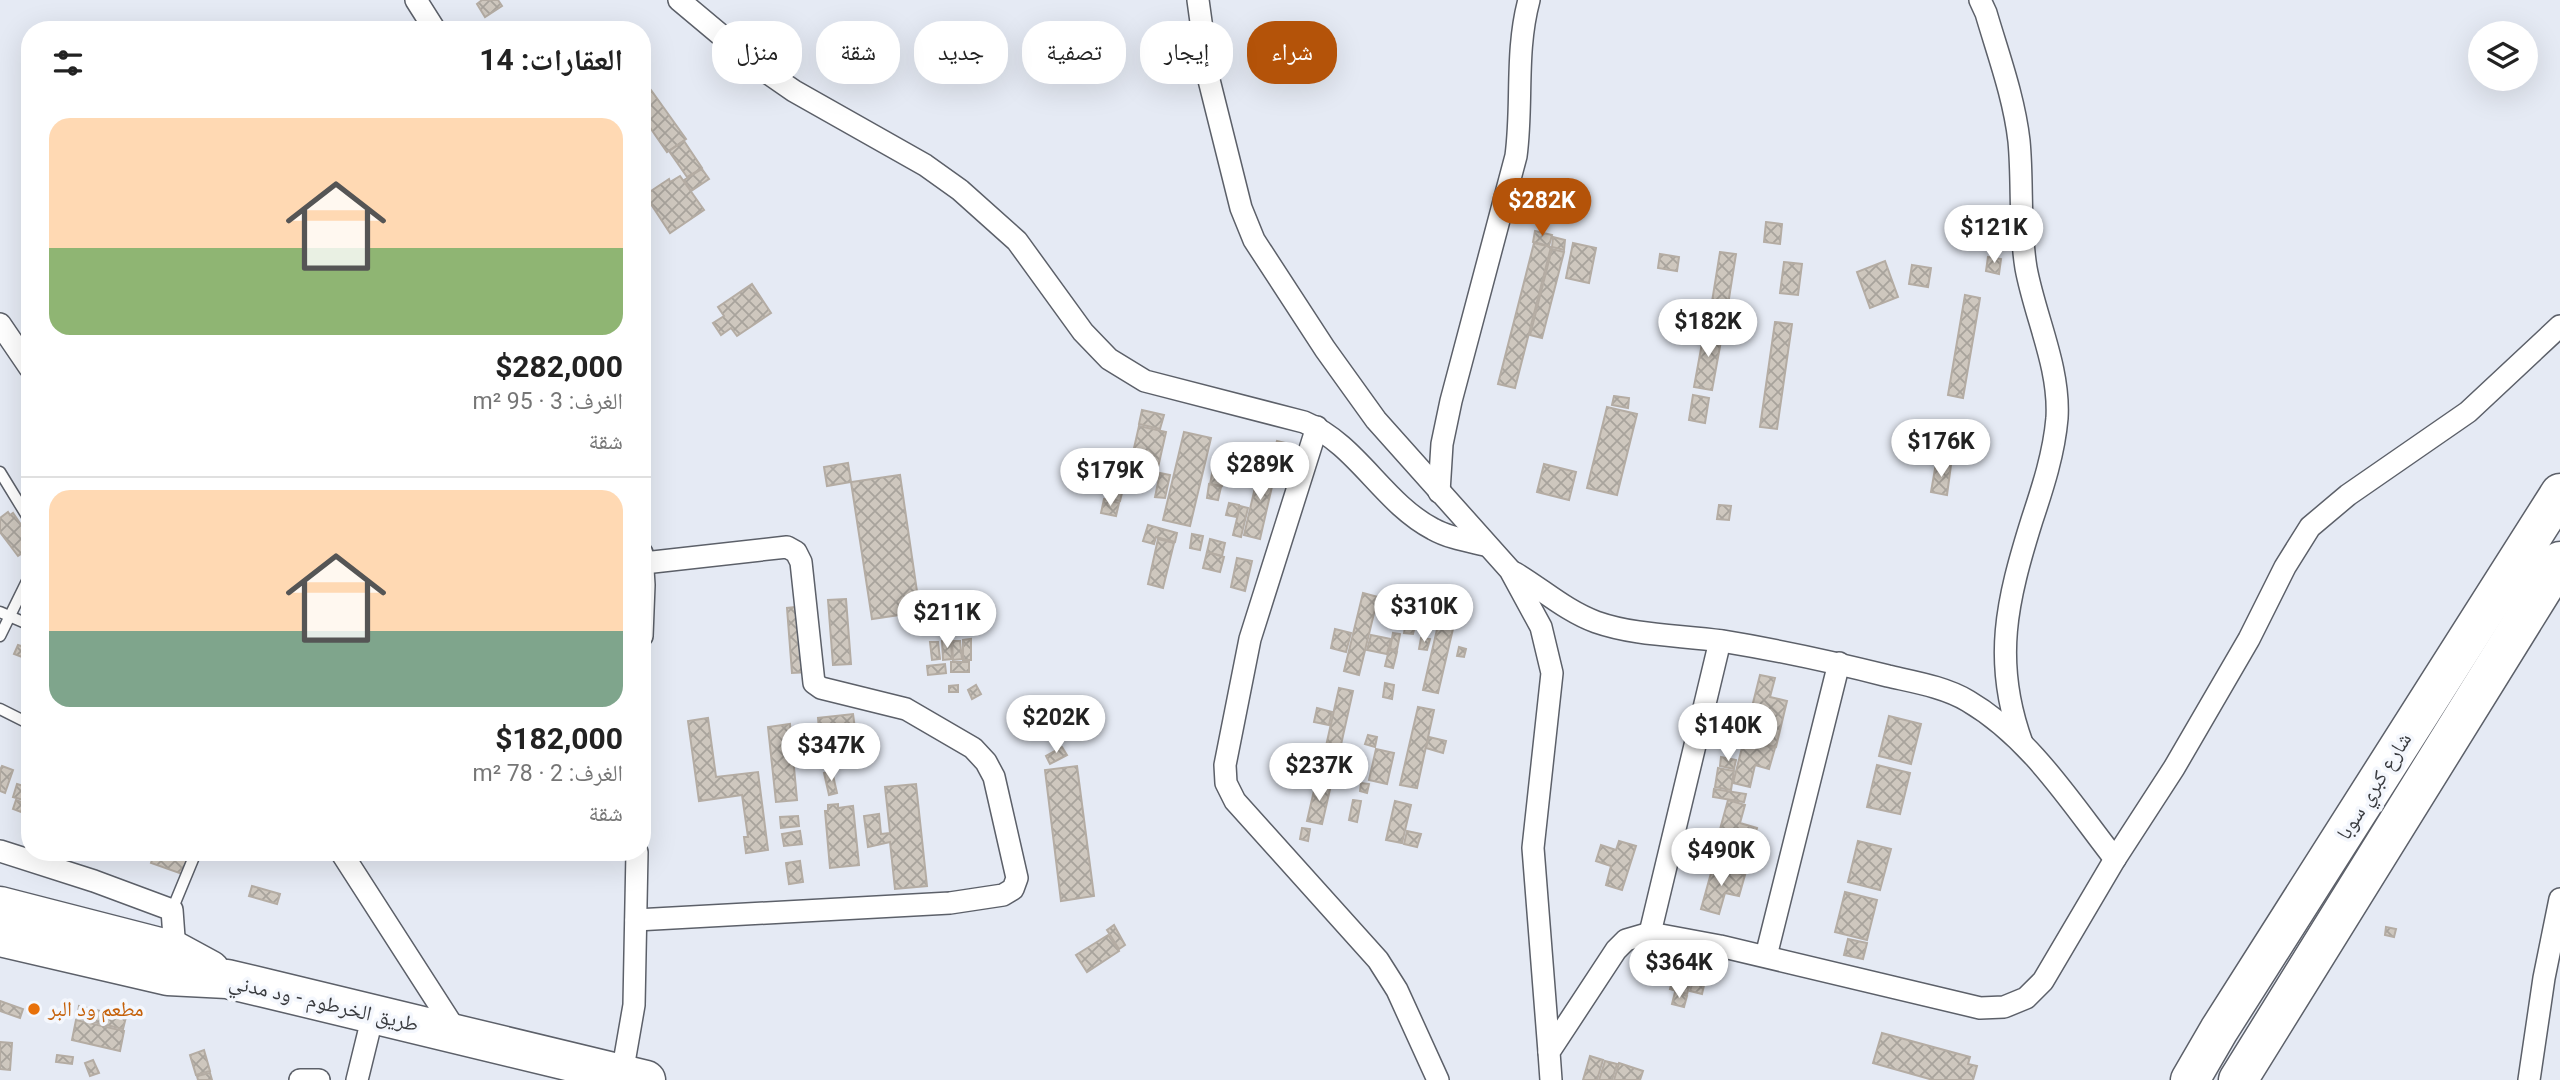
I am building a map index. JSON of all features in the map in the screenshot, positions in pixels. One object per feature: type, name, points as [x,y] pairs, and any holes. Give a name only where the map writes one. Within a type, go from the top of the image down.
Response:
[{"type":"highway","name":"شارع كبري سوبا","points":[[2190,1080],[2560,493]]},
{"type":"highway","name":"شارع كبري سوبا","points":[[2238,1080],[2560,561]]},
{"type":"highway","points":[[2326,862],[2360,883]]},
{"type":"highway","points":[[0,906],[172,963]]},
{"type":"highway","points":[[2284,928],[2319,948]]},
{"type":"highway","points":[[0,937],[172,963]]},
{"type":"highway","name":"طريق الخرطوم - ود مدني","points":[[172,963],[227,979],[458,1034],[544,1068],[634,1077]]},
{"type":"street","points":[[416,0],[429,21]]},
{"type":"street","points":[[679,0],[794,91],[925,165],[960,190],[1017,241],[1083,332],[1109,359],[1146,381],[1317,427],[1338,442],[1419,520],[1445,535],[1485,545]]},
{"type":"street","points":[[1198,0],[1209,80],[1241,208],[1254,240],[1325,349],[1376,420],[1510,570],[1560,604],[1598,623],[1634,631],[1720,641],[1839,663],[1923,684],[1966,700],[2003,725],[2022,743],[2115,859]]},
{"type":"street","points":[[1439,492],[1442,444],[1451,401],[1516,156],[1520,49],[1529,0]]},
{"type":"street","points":[[1980,0],[2015,116],[2019,140],[2026,265],[2056,388],[2057,416],[2051,457],[2021,556],[2006,635],[2007,693],[2022,743]]},
{"type":"street","points":[[0,324],[21,355]]},
{"type":"street","points":[[1549,1052],[1616,950],[1626,940],[1650,933],[1766,956],[1980,1008],[2004,1007],[2026,998],[2043,981],[2115,859],[2174,768],[2310,527],[2348,495],[2468,412],[2560,327]]},
{"type":"street","points":[[1317,427],[1250,639],[1225,765],[1226,783],[1235,801],[1378,960],[1397,990],[1437,1080]]},
{"type":"street","points":[[636,920],[950,903],[1003,895],[1013,889],[1017,878],[994,778],[986,762],[973,748],[906,709],[821,688],[814,683],[811,675],[801,562],[796,552],[787,547],[651,557]]},
{"type":"street","points":[[1510,570],[1541,627],[1552,673],[1533,848],[1551,1080]]},
{"type":"street","points":[[1650,933],[1720,641]]},
{"type":"street","points":[[1766,956],[1839,663]]},
{"type":"street","points":[[0,852],[21,858]]},
{"type":"street","points":[[29,861],[94,881],[172,910],[172,963]]},
{"type":"street","points":[[347,861],[458,1034]]},
{"type":"street","points":[[634,1077],[637,861]]},
{"type":"street","points":[[2529,1080],[2544,978],[2560,899]]},
{"type":"street","points":[[357,1080],[373,1015]]},
{"type":"street","points":[[300,1080],[319,1080]]},
{"type":"lane","points":[[0,472],[21,506]]},
{"type":"lane","points":[[0,636],[4,614],[21,588]]},
{"type":"lane","points":[[4,614],[21,621]]},
{"type":"lane","points":[[0,709],[21,720]]},
{"type":"lane","points":[[172,910],[192,861]]},
{"type":"building","points":[[482,0],[498,0],[502,6],[485,17],[477,4]]},
{"type":"building","points":[[651,90],[686,139],[667,152],[651,129]]},
{"type":"building","points":[[684,141],[702,168],[687,177],[669,151]]},
{"type":"building","points":[[702,169],[709,179],[691,191],[684,180]]},
{"type":"building","points":[[680,176],[704,210],[670,233],[651,204],[651,191],[669,179],[670,182]]},
{"type":"building","points":[[1547,192],[1558,196],[1551,213],[1540,209]]},
{"type":"building","points":[[1766,222],[1782,224],[1780,244],[1764,242]]},
{"type":"building","points":[[1535,231],[1552,235],[1549,246],[1533,242]]},
{"type":"building","points":[[1553,237],[1565,240],[1564,250],[1552,247]]},
{"type":"building","points":[[1534,243],[1551,247],[1515,388],[1498,384]]},
{"type":"building","points":[[1573,243],[1596,248],[1589,283],[1566,278]]},
{"type":"building","points":[[1552,249],[1564,252],[1542,338],[1530,335]]},
{"type":"building","points":[[1720,252],[1736,254],[1727,311],[1711,308]]},
{"type":"building","points":[[1660,254],[1679,257],[1677,271],[1658,268]]},
{"type":"building","points":[[1988,257],[2001,259],[1999,274],[1986,271]]},
{"type":"building","points":[[1885,261],[1898,297],[1870,308],[1857,272]]},
{"type":"building","points":[[1784,262],[1802,264],[1798,295],[1780,293]]},
{"type":"building","points":[[1912,265],[1931,268],[1928,287],[1909,284]]},
{"type":"building","points":[[752,284],[771,313],[737,336],[731,328],[721,335],[713,323],[724,316],[718,307]]},
{"type":"building","points":[[1965,295],[1980,298],[1963,398],[1948,395]]},
{"type":"building","points":[[1775,322],[1792,324],[1777,429],[1760,427]]},
{"type":"building","points":[[1705,327],[1723,330],[1712,390],[1694,387]]},
{"type":"building","points":[[1693,395],[1709,398],[1705,423],[1689,420]]},
{"type":"building","points":[[1614,396],[1629,398],[1628,408],[1612,405]]},
{"type":"building","points":[[1607,407],[1637,414],[1617,495],[1587,488]]},
{"type":"building","points":[[1142,410],[1164,415],[1160,429],[1139,424]]},
{"type":"building","points":[[1943,424],[1959,427],[1955,457],[1938,454]]},
{"type":"building","points":[[1139,426],[1166,432],[1157,472],[1130,466]]},
{"type":"building","points":[[1184,432],[1211,438],[1190,526],[1163,520]]},
{"type":"building","points":[[1277,441],[1285,443],[1282,452],[1274,450]]},
{"type":"building","points":[[848,463],[851,482],[827,486],[824,467]]},
{"type":"building","points":[[1936,463],[1951,465],[1947,495],[1931,492]]},
{"type":"building","points":[[1115,464],[1130,468],[1126,483],[1112,480]]},
{"type":"building","points":[[1544,464],[1576,472],[1569,500],[1537,492]]},
{"type":"building","points":[[1260,466],[1276,469],[1260,539],[1244,535]]},
{"type":"building","points":[[1213,469],[1225,471],[1222,486],[1210,484]]},
{"type":"building","points":[[1160,473],[1170,475],[1165,498],[1155,497]]},
{"type":"building","points":[[900,475],[920,612],[872,619],[851,482]]},
{"type":"building","points":[[1110,481],[1124,485],[1120,501],[1106,498]]},
{"type":"building","points":[[1209,484],[1221,487],[1218,500],[1207,498]]},
{"type":"building","points":[[1104,499],[1119,503],[1116,516],[1101,513]]},
{"type":"building","points":[[1229,503],[1239,505],[1237,517],[1226,515]]},
{"type":"building","points":[[1719,505],[1731,506],[1729,520],[1717,519]]},
{"type":"building","points":[[1240,506],[1248,508],[1241,537],[1233,535]]},
{"type":"building","points":[[8,512],[10,515],[13,513],[21,525],[21,554],[18,556],[0,532],[0,518]]},
{"type":"building","points":[[1148,525],[1177,533],[1175,542],[1156,537],[1154,544],[1143,541]]},
{"type":"building","points":[[1192,534],[1203,536],[1200,550],[1190,548]]},
{"type":"building","points":[[1158,539],[1174,543],[1163,588],[1148,584]]},
{"type":"building","points":[[1210,539],[1225,543],[1222,556],[1207,552]]},
{"type":"building","points":[[1207,552],[1224,557],[1220,572],[1203,568]]},
{"type":"building","points":[[1237,558],[1252,561],[1245,591],[1231,587]]},
{"type":"building","points":[[1363,593],[1378,597],[1359,675],[1344,671]]},
{"type":"building","points":[[846,599],[851,664],[833,665],[828,600]]},
{"type":"building","points":[[804,606],[809,672],[792,673],[787,608]]},
{"type":"building","points":[[1441,612],[1456,616],[1438,693],[1423,690]]},
{"type":"building","points":[[955,614],[959,633],[951,634],[948,615]]},
{"type":"building","points":[[1407,615],[1417,618],[1413,634],[1404,633]]},
{"type":"building","points":[[939,616],[946,616],[949,634],[942,635]]},
{"type":"building","points":[[1335,629],[1351,633],[1346,652],[1331,648]]},
{"type":"building","points":[[1393,633],[1400,634],[1397,650],[1390,649]]},
{"type":"building","points":[[1371,635],[1391,639],[1387,654],[1367,650]]},
{"type":"building","points":[[1421,638],[1430,639],[1427,650],[1419,649]]},
{"type":"building","points":[[971,639],[971,660],[963,660],[963,640]]},
{"type":"building","points":[[942,641],[951,641],[952,659],[943,660]]},
{"type":"building","points":[[952,641],[960,641],[962,659],[953,660]]},
{"type":"building","points":[[930,642],[938,642],[940,659],[932,660]]},
{"type":"building","points":[[18,645],[21,646],[21,657],[14,654]]},
{"type":"building","points":[[1459,647],[1466,649],[1464,657],[1457,656]]},
{"type":"building","points":[[1389,650],[1397,652],[1393,668],[1385,666]]},
{"type":"building","points":[[951,662],[969,662],[969,672],[951,672]]},
{"type":"building","points":[[945,664],[946,673],[928,675],[927,666]]},
{"type":"building","points":[[1760,675],[1775,678],[1770,697],[1787,701],[1776,747],[1744,739]]},
{"type":"building","points":[[1385,683],[1394,685],[1392,699],[1383,697]]},
{"type":"building","points":[[958,685],[958,692],[949,692],[949,686]]},
{"type":"building","points":[[976,685],[981,694],[972,699],[968,690]]},
{"type":"building","points":[[1339,688],[1353,691],[1336,767],[1322,764]]},
{"type":"building","points":[[1418,707],[1434,710],[1417,788],[1400,785]]},
{"type":"building","points":[[1317,708],[1332,712],[1329,725],[1314,722]]},
{"type":"building","points":[[853,714],[856,736],[820,741],[818,718]]},
{"type":"building","points":[[1889,716],[1921,724],[1911,764],[1879,756]]},
{"type":"building","points":[[708,718],[716,777],[758,772],[768,850],[746,853],[744,837],[748,837],[742,795],[699,801],[688,721]]},
{"type":"building","points":[[790,724],[797,800],[776,802],[768,727]]},
{"type":"building","points":[[1368,735],[1377,737],[1375,747],[1365,744]]},
{"type":"building","points":[[1429,737],[1446,741],[1443,753],[1426,748]]},
{"type":"building","points":[[1744,740],[1775,748],[1769,769],[1755,765],[1750,787],[1733,783]]},
{"type":"building","points":[[1062,747],[1067,755],[1050,764],[1046,756]]},
{"type":"building","points":[[1376,749],[1394,753],[1387,784],[1369,780]]},
{"type":"building","points":[[1721,757],[1736,760],[1734,769],[1720,766]]},
{"type":"building","points":[[1877,765],[1910,773],[1900,814],[1867,807]]},
{"type":"building","points":[[2,766],[13,770],[5,793],[0,791]]},
{"type":"building","points":[[1077,766],[1094,896],[1061,901],[1045,770]]},
{"type":"building","points":[[1718,768],[1734,771],[1731,790],[1715,787]]},
{"type":"building","points":[[832,771],[837,793],[829,795],[824,773]]},
{"type":"building","points":[[1316,782],[1331,785],[1322,824],[1307,821]]},
{"type":"building","points":[[1361,783],[1369,784],[1367,793],[1360,791]]},
{"type":"building","points":[[17,784],[21,785],[21,799],[13,797]]},
{"type":"building","points":[[916,784],[927,886],[895,889],[890,842],[868,847],[864,816],[879,814],[881,834],[890,833],[885,787]]},
{"type":"building","points":[[1714,789],[1746,794],[1744,802],[1713,797]]},
{"type":"building","points":[[16,800],[21,802],[21,812],[13,809]]},
{"type":"building","points":[[1353,800],[1361,801],[1357,822],[1349,820]]},
{"type":"building","points":[[1728,800],[1745,805],[1740,823],[1757,828],[1753,841],[1736,836],[1733,849],[1716,844]]},
{"type":"building","points":[[1395,801],[1411,805],[1402,843],[1386,840]]},
{"type":"building","points":[[838,804],[838,808],[853,806],[859,865],[830,868],[825,811],[828,811],[828,805]]},
{"type":"building","points":[[798,816],[799,826],[781,828],[780,817]]},
{"type":"building","points":[[1302,828],[1310,829],[1308,841],[1300,839]]},
{"type":"building","points":[[800,831],[802,844],[784,846],[782,834]]},
{"type":"building","points":[[1407,831],[1421,834],[1417,847],[1404,844]]},
{"type":"building","points":[[1619,841],[1636,846],[1622,890],[1606,885],[1611,866],[1596,861],[1601,845],[1616,850]]},
{"type":"building","points":[[1858,841],[1891,849],[1880,890],[1848,882]]},
{"type":"building","points":[[1699,850],[1714,855],[1711,866],[1696,862]]},
{"type":"building","points":[[152,861],[188,861],[185,875],[151,863]]},
{"type":"building","points":[[800,861],[803,882],[789,884],[786,863]]},
{"type":"building","points":[[1713,866],[1745,875],[1739,896],[1725,893],[1719,914],[1701,909]]},
{"type":"building","points":[[252,886],[280,894],[277,904],[249,896]]},
{"type":"building","points":[[1845,892],[1877,900],[1867,940],[1835,932]]},
{"type":"building","points":[[1114,925],[1125,945],[1119,949],[1107,930]]},
{"type":"building","points":[[2386,927],[2396,929],[2394,937],[2385,935]]},
{"type":"building","points":[[1108,935],[1119,951],[1087,972],[1076,955]]},
{"type":"building","points":[[1848,939],[1867,943],[1863,959],[1844,955]]},
{"type":"building","points":[[1703,963],[1711,965],[1709,973],[1701,970]]},
{"type":"building","points":[[1683,964],[1695,968],[1687,994],[1670,989],[1674,974],[1680,975]]},
{"type":"building","points":[[1694,978],[1705,981],[1702,994],[1690,991]]},
{"type":"building","points":[[1675,992],[1687,996],[1684,1007],[1672,1004]]},
{"type":"building","points":[[0,1001],[23,1009],[20,1018],[0,1011]]},
{"type":"building","points":[[79,1006],[126,1017],[123,1029],[77,1018]]},
{"type":"building","points":[[76,1020],[124,1031],[120,1051],[72,1040]]},
{"type":"building","points":[[1882,1033],[1970,1057],[1968,1064],[1977,1066],[1973,1080],[1933,1080],[1873,1063]]},
{"type":"building","points":[[0,1042],[12,1043],[10,1070],[0,1069]]},
{"type":"building","points":[[204,1050],[210,1071],[196,1075],[190,1055]]},
{"type":"building","points":[[57,1055],[73,1057],[72,1064],[56,1062]]},
{"type":"building","points":[[1590,1056],[1603,1060],[1597,1080],[1583,1080]]},
{"type":"building","points":[[93,1060],[99,1073],[90,1076],[85,1063]]},
{"type":"building","points":[[1605,1061],[1617,1064],[1612,1080],[1599,1080]]},
{"type":"building","points":[[1619,1063],[1643,1071],[1640,1080],[1614,1080]]},
{"type":"building","points":[[210,1073],[212,1080],[198,1080],[197,1076]]},
{"type":"place","name":"مطعم ود البر","points":[[34,1009]]}]
